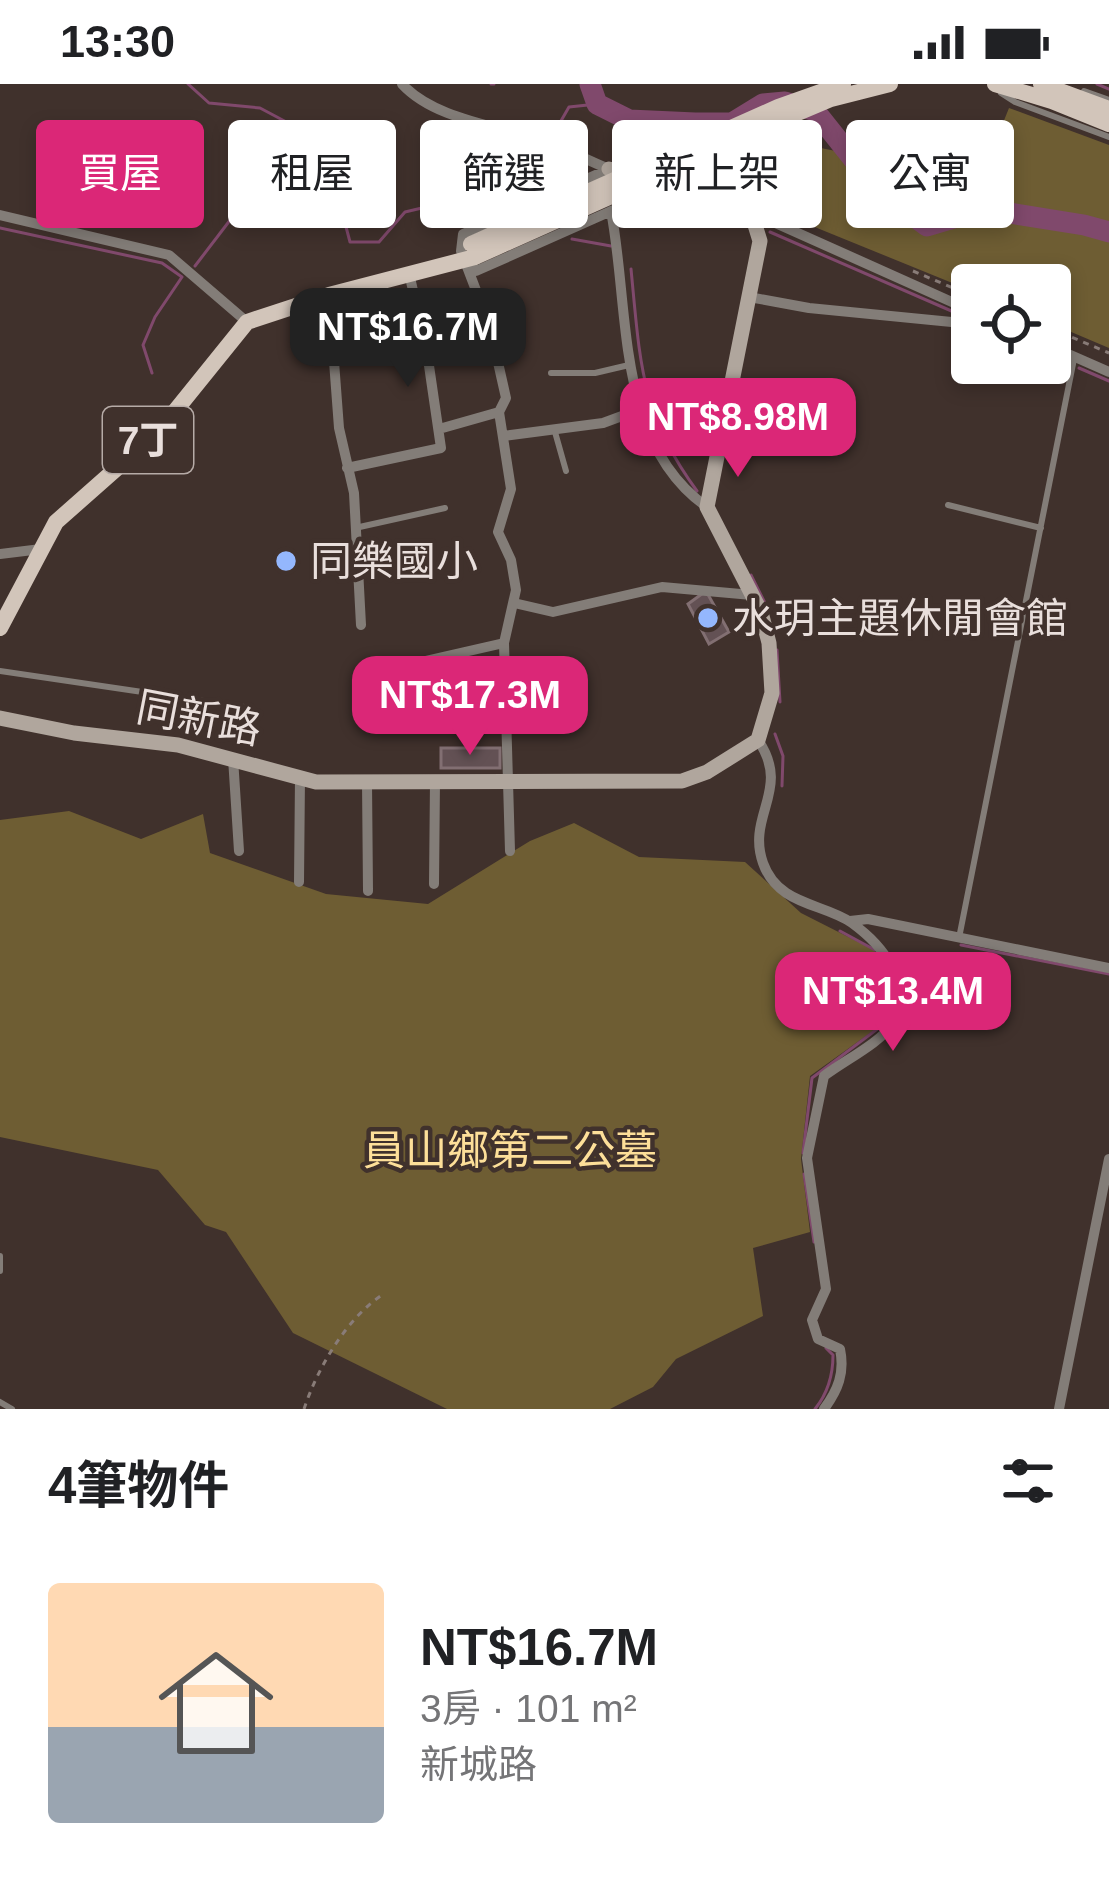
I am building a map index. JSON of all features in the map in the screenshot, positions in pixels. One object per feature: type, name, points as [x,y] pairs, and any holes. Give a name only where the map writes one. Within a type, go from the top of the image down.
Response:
[{"type":"main road","points":[[468,253],[778,107],[843,84]]},
{"type":"main road","points":[[247,322],[443,263],[831,99],[890,84]]},
{"type":"main road","points":[[992,84],[1052,100],[1109,124]]},
{"type":"main road","points":[[1041,84],[1109,104]]},
{"type":"main road","name":"7丁","points":[[0,628],[56,522],[159,431],[247,322]]},
{"type":"street","points":[[402,84],[411,94],[448,111],[548,143],[612,171]]},
{"type":"street","points":[[510,851],[503,705],[504,644],[514,603],[511,560],[498,532],[511,489],[499,412],[506,398],[463,234],[609,170]]},
{"type":"street","points":[[468,253],[476,271],[611,211],[621,262],[629,364],[641,410],[657,450],[688,494],[707,507],[752,595],[769,643],[772,693],[758,740],[772,759],[774,781],[761,819],[763,862],[777,884],[804,906],[850,921],[868,919],[1109,968]]},
{"type":"street","points":[[0,215],[169,255],[247,322]]},
{"type":"street","points":[[707,507],[760,241],[756,228]]},
{"type":"street","points":[[787,228],[951,302]]},
{"type":"street","points":[[347,468],[441,448],[409,272]]},
{"type":"street","points":[[329,295],[339,428],[354,493],[361,625]]},
{"type":"street","points":[[749,297],[951,322]]},
{"type":"street","points":[[1071,356],[1109,372]]},
{"type":"street","points":[[503,436],[603,423],[641,410]]},
{"type":"street","points":[[439,429],[499,412]]},
{"type":"street","points":[[0,554],[41,549]]},
{"type":"street","points":[[514,603],[553,612],[662,587],[752,595]]},
{"type":"street","points":[[412,664],[504,644]]},
{"type":"street","points":[[418,724],[503,705]]},
{"type":"street","name":"同新路","points":[[0,718],[74,734],[178,745],[316,782],[682,781],[707,772],[758,740]]},
{"type":"street","points":[[232,758],[239,851]]},
{"type":"street","points":[[299,882],[300,778]]},
{"type":"street","points":[[434,884],[435,781]]},
{"type":"street","points":[[367,782],[368,891]]},
{"type":"street","points":[[824,1409],[838,1390],[843,1364],[840,1349],[818,1339],[812,1320],[826,1289],[807,1158],[824,1076],[896,1024],[905,996],[878,942],[850,921]]},
{"type":"street","points":[[1059,1409],[1109,1159]]},
{"type":"lane","points":[[992,84],[1015,102],[1109,137]]},
{"type":"lane","points":[[1063,84],[1109,104]]},
{"type":"lane","points":[[959,938],[1074,357]]},
{"type":"lane","points":[[551,374],[595,374],[629,364]]},
{"type":"lane","points":[[555,432],[566,471]]},
{"type":"lane","points":[[948,505],[1041,529]]},
{"type":"lane","points":[[356,527],[445,508]]},
{"type":"lane","points":[[0,671],[244,707]]},
{"type":"lane","points":[[0,1256],[0,1270]]},
{"type":"lane","points":[[0,1402],[12,1409]]},
{"type":"path","points":[[1071,337],[1109,353]]},
{"type":"path","points":[[304,1409],[313,1383],[340,1338],[360,1312],[385,1293]]},
{"type":"green space","points":[[1009,108],[1109,145],[1109,348],[1071,332],[1071,264],[951,264],[951,282],[817,228],[822,228],[822,148],[846,153],[846,228],[1014,228],[1014,120],[1004,120]]},
{"type":"green space","name":"員山鄉第二公墓","points":[[69,811],[141,839],[203,814],[210,853],[326,894],[428,904],[530,841],[574,823],[639,857],[745,862],[801,913],[874,950],[898,991],[897,1006],[891,1018],[810,1076],[801,1159],[810,1232],[753,1248],[763,1316],[676,1359],[653,1387],[610,1409],[447,1409],[293,1333],[226,1232],[205,1225],[158,1170],[0,1137],[0,820]]},
{"type":"building","name":"水玥主題休閒會館","points":[[706,591],[729,632],[709,644],[688,604]]},
{"type":"building","points":[[441,748],[500,748],[500,768],[441,768]]},
{"type":"waterway","points":[[188,84],[209,103],[260,108],[307,133],[308,187],[340,204],[350,242],[379,242],[405,212],[420,208]]},
{"type":"waterway","points":[[590,84],[597,104],[629,120],[732,123],[763,104],[785,102],[815,111],[878,190],[927,226],[984,209],[1109,232]]},
{"type":"waterway","points":[[1097,84],[1109,89]]},
{"type":"waterway","points":[[562,120],[569,107],[597,104]]},
{"type":"waterway","points":[[195,266],[228,223]]},
{"type":"waterway","points":[[0,228],[162,263],[182,277],[143,345],[152,373]]},
{"type":"waterway","points":[[770,232],[951,311]]},
{"type":"waterway","points":[[572,239],[611,246]]},
{"type":"waterway","points":[[631,269],[641,359],[653,411],[697,491]]},
{"type":"waterway","points":[[1079,368],[1109,381]]},
{"type":"waterway","points":[[751,575],[766,605]]},
{"type":"waterway","points":[[777,650],[780,702]]},
{"type":"waterway","points":[[775,734],[783,756],[782,786]]},
{"type":"waterway","points":[[840,931],[875,950]]},
{"type":"waterway","points":[[961,945],[1109,974]]},
{"type":"waterway","points":[[880,958],[893,981]]},
{"type":"waterway","points":[[803,1153],[812,1078],[888,1021]]},
{"type":"waterway","points":[[804,1174],[814,1242]]},
{"type":"waterway","points":[[815,1409],[832,1370],[833,1355],[826,1348]]},
{"type":"place","name":"同樂國小","points":[[286,561]]},
{"type":"place","name":"水玥主題休閒會館","points":[[708,618]]}]
